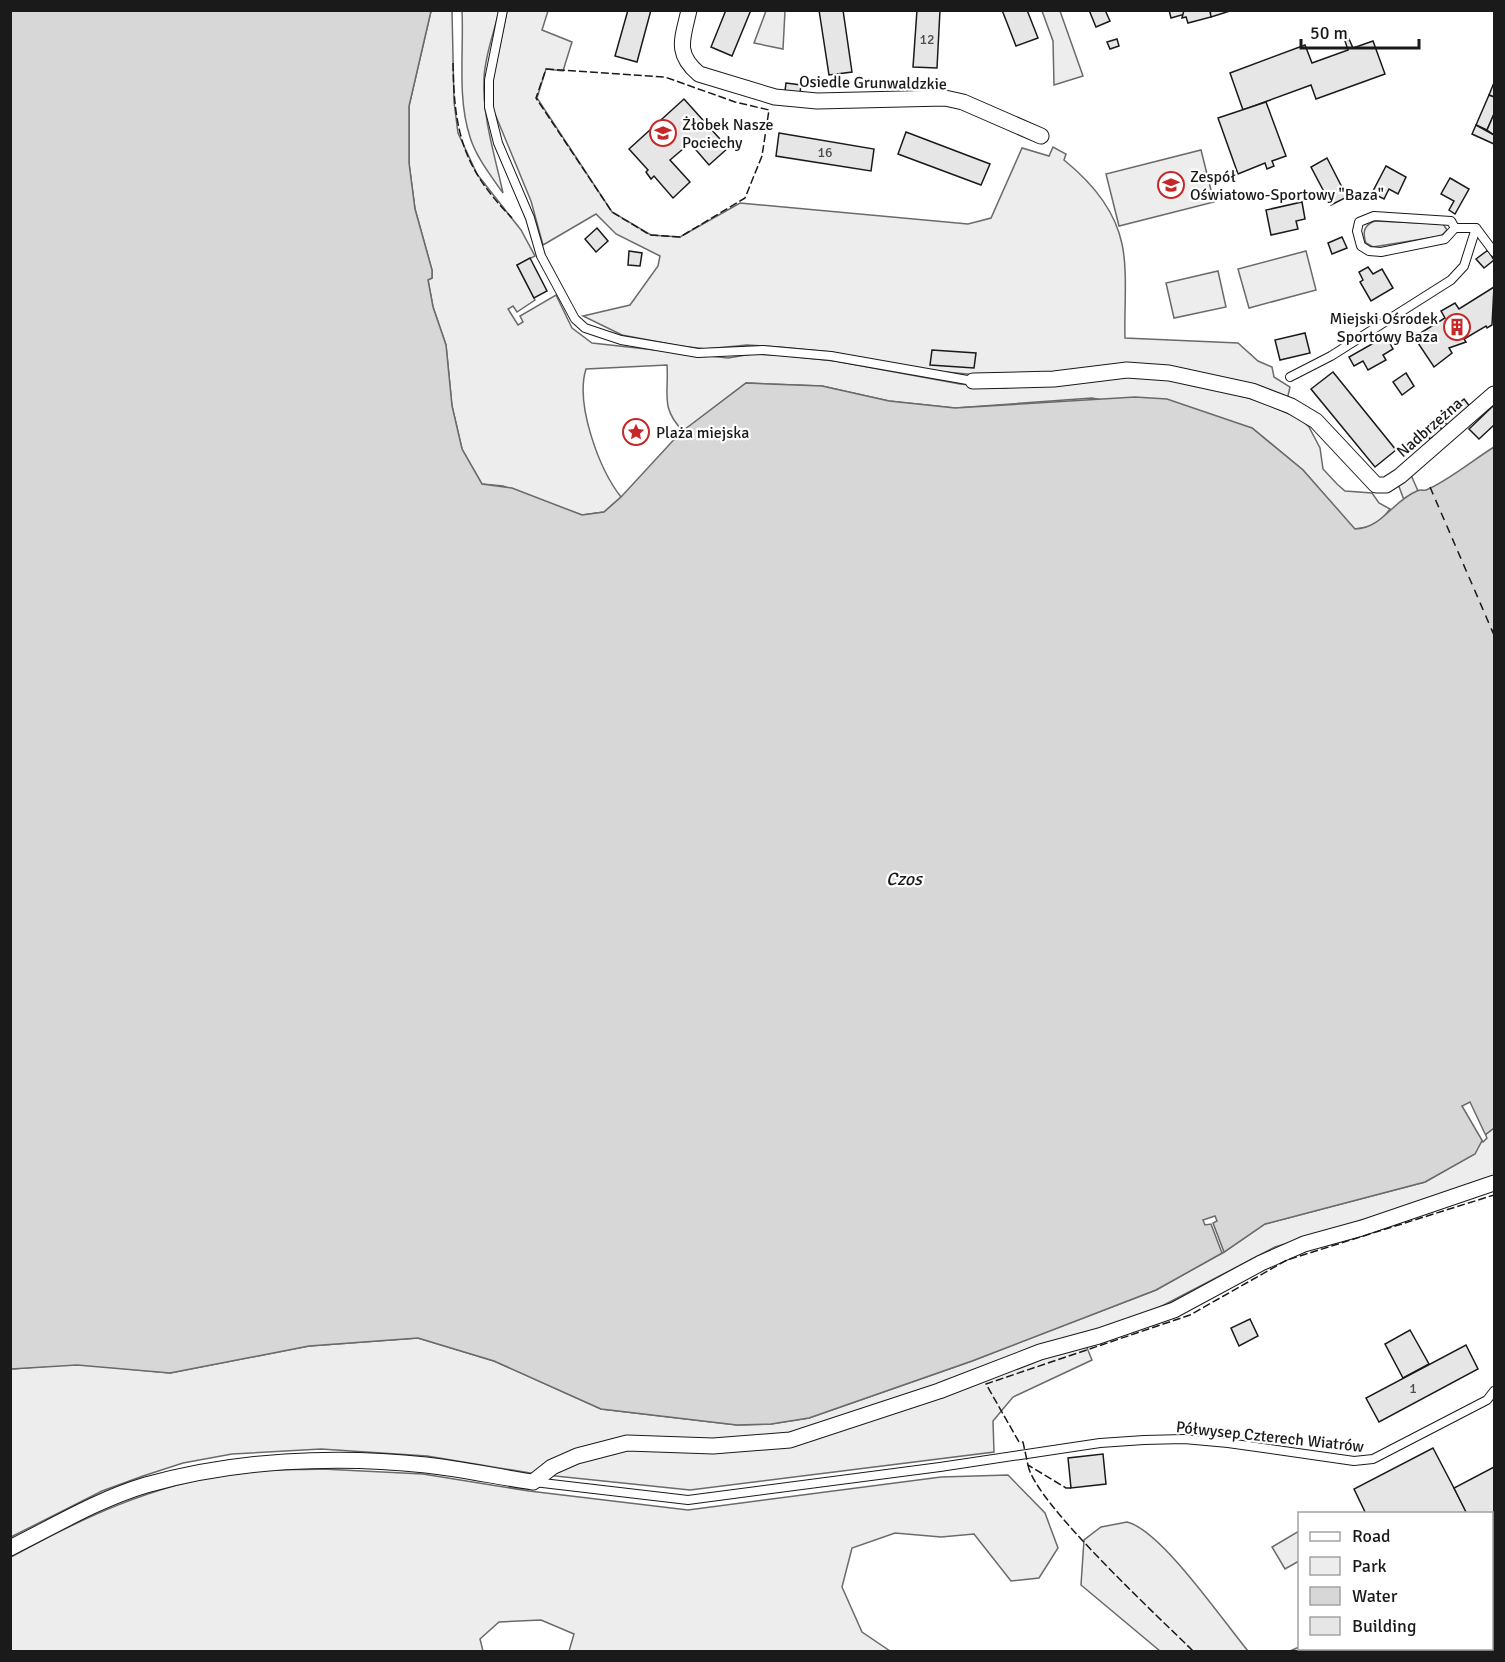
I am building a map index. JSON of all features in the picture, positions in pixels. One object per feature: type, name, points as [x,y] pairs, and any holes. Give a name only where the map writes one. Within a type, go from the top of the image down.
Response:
[{"type":"street","name":"Osiedle Grunwaldzkie","points":[[690,10],[681,51],[690,66],[699,74],[775,97],[817,101],[945,98],[963,102],[1041,136]]},
{"type":"street","name":"Nadbrzeżna","points":[[973,381],[1054,378],[1127,370],[1169,373],[1252,391],[1291,406],[1316,421],[1372,483],[1386,485],[1426,455],[1494,394]]},
{"type":"street","points":[[10,1548],[106,1500],[145,1485],[233,1467],[321,1461],[425,1465],[534,1482],[560,1463],[627,1443],[712,1446],[790,1440],[939,1391],[1041,1352],[1099,1336],[1174,1310],[1261,1263],[1305,1244],[1362,1228],[1494,1183]]},
{"type":"lane","points":[[503,10],[489,80],[489,107],[498,143],[530,218],[541,256],[574,319],[585,328],[621,340],[698,353],[763,350],[831,356],[973,381]]},
{"type":"lane","points":[[1455,228],[1451,221],[1374,216],[1359,222],[1357,231],[1361,246],[1382,252],[1444,239],[1455,228],[1476,228]]},
{"type":"lane","points":[[1476,228],[1494,252]]},
{"type":"lane","points":[[1290,377],[1331,356],[1451,280],[1464,266],[1476,228]]},
{"type":"lane","name":"Półwysep Czterech Wiatrów","points":[[534,1482],[688,1500],[1101,1443],[1184,1439],[1354,1461],[1373,1460],[1487,1400],[1494,1391]]},
{"type":"green space","points":[[431,11],[452,11],[454,102],[458,133],[477,174],[521,230],[535,256],[517,265],[535,300],[517,312],[513,306],[508,309],[518,325],[523,322],[520,316],[556,295],[572,328],[592,343],[728,358],[752,354],[835,361],[960,384],[1004,388],[1103,377],[1137,376],[1178,380],[1257,400],[1301,419],[1309,427],[1320,448],[1323,469],[1337,484],[1345,491],[1372,493],[1379,503],[1390,509],[1375,523],[1354,529],[1303,470],[1252,428],[1092,398],[955,408],[889,401],[822,386],[746,383],[683,431],[668,408],[667,365],[586,369],[583,383],[584,400],[591,436],[605,470],[621,497],[604,512],[582,515],[503,486],[482,484],[462,449],[452,406],[446,345],[433,307],[428,280],[432,278],[432,270],[415,209],[409,163],[409,106]]},
{"type":"green space","points":[[462,11],[499,11],[486,61],[484,92],[490,136],[503,193],[476,152],[466,122],[462,91]]},
{"type":"green space","points":[[507,11],[548,11],[542,30],[572,42],[563,71],[546,69],[537,98],[612,212],[651,235],[680,237],[740,203],[968,224],[991,218],[1022,148],[1049,156],[1053,147],[1066,154],[1064,160],[1100,197],[1119,231],[1125,266],[1125,338],[1238,343],[1258,361],[1272,367],[1274,377],[1290,387],[1287,400],[1197,372],[998,377],[915,369],[831,352],[747,345],[706,349],[680,346],[622,335],[583,316],[630,305],[658,266],[660,256],[616,234],[596,214],[543,245],[531,201],[493,109],[493,78]]},
{"type":"green space","points":[[766,11],[785,11],[783,49],[754,43]]},
{"type":"green space","points":[[1042,11],[1060,11],[1083,76],[1054,85],[1053,41]]},
{"type":"green space","points":[[1201,150],[1214,202],[1119,226],[1106,174]]},
{"type":"green space","points":[[1375,221],[1443,224],[1447,230],[1441,236],[1373,247],[1366,243],[1364,232],[1368,225]]},
{"type":"green space","points":[[1306,251],[1316,290],[1249,308],[1238,269]]},
{"type":"green space","points":[[1218,271],[1226,307],[1174,318],[1166,283]]},
{"type":"green space","points":[[1411,475],[1418,491],[1404,500],[1398,484]]},
{"type":"green space","points":[[1494,1128],[1494,1175],[1482,1183],[1275,1247],[1162,1306],[1083,1338],[1092,1360],[1013,1397],[993,1421],[994,1452],[690,1490],[536,1474],[427,1456],[321,1449],[232,1454],[183,1463],[102,1491],[11,1537],[11,1369],[77,1364],[170,1373],[309,1346],[418,1338],[494,1361],[601,1409],[737,1425],[771,1424],[809,1418],[972,1361],[1156,1290],[1224,1252],[1265,1224],[1425,1182],[1474,1154],[1485,1135]]},
{"type":"green space","points":[[322,1469],[423,1474],[529,1491],[688,1510],[941,1477],[1008,1475],[1045,1513],[1058,1548],[1039,1578],[1011,1581],[974,1534],[941,1537],[895,1533],[852,1548],[842,1587],[862,1632],[890,1651],[569,1651],[574,1634],[541,1620],[499,1622],[480,1639],[483,1651],[11,1652],[11,1557],[91,1516],[175,1486],[234,1473]]},
{"type":"green space","points":[[1127,1522],[1157,1541],[1174,1558],[1248,1651],[1160,1651],[1081,1585],[1084,1540],[1101,1527]]},
{"type":"green space","points":[[1298,1532],[1298,1562],[1285,1569],[1272,1547]]},
{"type":"green space","points":[[1493,1628],[1494,1651],[1290,1651],[1298,1647],[1298,1650],[1493,1650]]},
{"type":"water","name":"Czos","points":[[11,11],[431,11],[409,106],[409,163],[415,209],[432,270],[432,278],[428,280],[433,307],[446,345],[452,406],[462,449],[482,484],[512,488],[582,515],[604,512],[621,497],[680,433],[746,383],[822,386],[889,401],[955,408],[1135,397],[1167,399],[1252,428],[1303,470],[1355,529],[1373,524],[1408,495],[1442,482],[1494,447],[1494,1128],[1485,1135],[1475,1154],[1425,1182],[1265,1224],[1224,1252],[1156,1290],[972,1361],[809,1418],[771,1424],[737,1425],[601,1409],[494,1361],[418,1338],[309,1346],[170,1373],[77,1365],[11,1369]]},
{"type":"pier","points":[[1470,1102],[1487,1138],[1483,1142],[1462,1106]]},
{"type":"pier","points":[[1215,1216],[1217,1221],[1213,1223],[1224,1252],[1222,1253],[1211,1224],[1205,1225],[1203,1220]]},
{"type":"building","points":[[628,10],[651,10],[637,62],[615,56]]},
{"type":"building","points":[[726,10],[751,10],[732,56],[711,47]]},
{"type":"building","points":[[819,10],[843,10],[852,72],[829,75]]},
{"type":"building","points":[[917,10],[940,10],[937,68],[913,67]]},
{"type":"building","points":[[1002,10],[1027,10],[1038,38],[1016,46]]},
{"type":"building","points":[[1089,10],[1105,10],[1110,21],[1096,27]]},
{"type":"building","points":[[1169,10],[1184,10],[1185,14],[1171,18]]},
{"type":"building","points":[[1184,10],[1210,10],[1211,17],[1188,23],[1186,17],[1182,18]]},
{"type":"building","points":[[1210,10],[1233,10],[1211,17]]},
{"type":"building","points":[[1117,39],[1119,46],[1110,49],[1107,42]]},
{"type":"building","points":[[1349,39],[1353,48],[1373,41],[1385,74],[1316,99],[1311,85],[1243,110],[1230,73],[1305,45],[1312,63],[1348,50],[1345,41]]},
{"type":"building","points":[[786,83],[801,85],[800,93],[785,91]]},
{"type":"building","points":[[1494,86],[1494,97],[1489,95]]},
{"type":"building","points":[[1489,95],[1494,97],[1494,114],[1487,130],[1476,125]]},
{"type":"building","points":[[684,99],[728,148],[709,165],[690,143],[670,160],[690,182],[673,198],[654,176],[651,179],[646,172],[648,170],[629,149]]},
{"type":"building","points":[[1266,102],[1286,156],[1272,161],[1274,166],[1267,169],[1265,163],[1238,174],[1218,118]]},
{"type":"building","points":[[1494,114],[1494,135],[1487,130]]},
{"type":"building","points":[[1476,125],[1494,135],[1494,144],[1472,134]]},
{"type":"building","points":[[906,132],[990,164],[981,185],[898,154]]},
{"type":"building","points":[[779,133],[874,149],[871,171],[776,156]]},
{"type":"building","points":[[1327,158],[1347,197],[1331,205],[1311,167]]},
{"type":"building","points":[[1386,166],[1406,177],[1398,194],[1389,189],[1384,199],[1372,193]]},
{"type":"building","points":[[1450,178],[1469,189],[1455,214],[1449,210],[1454,201],[1441,194]]},
{"type":"building","points":[[1302,202],[1305,219],[1296,221],[1298,229],[1271,235],[1266,210]]},
{"type":"building","points":[[597,228],[608,241],[596,252],[585,239]]},
{"type":"building","points":[[1342,237],[1347,248],[1332,254],[1328,243]]},
{"type":"building","points":[[1488,250],[1494,260],[1484,268],[1476,259]]},
{"type":"building","points":[[629,251],[642,253],[640,266],[628,265]]},
{"type":"building","points":[[530,258],[547,291],[534,298],[517,265]]},
{"type":"building","points":[[1368,267],[1373,274],[1382,269],[1393,288],[1371,301],[1360,282],[1363,280],[1359,272]]},
{"type":"building","name":"Miejski Ośrodek Sportowy Baza","points":[[1494,287],[1492,325],[1464,339],[1466,342],[1449,348],[1452,353],[1434,367],[1414,337],[1445,318],[1441,311],[1455,303],[1459,309]]},
{"type":"building","points":[[1305,333],[1310,353],[1280,360],[1275,340]]},
{"type":"building","points":[[1386,336],[1393,349],[1383,355],[1386,360],[1368,370],[1363,361],[1354,366],[1349,357]]},
{"type":"building","points":[[932,350],[976,353],[974,368],[930,365]]},
{"type":"building","points":[[1333,372],[1396,450],[1375,467],[1311,389]]},
{"type":"building","points":[[1406,373],[1414,386],[1402,395],[1393,382]]},
{"type":"building","points":[[1464,399],[1471,408],[1448,426],[1441,418]]},
{"type":"building","points":[[1494,405],[1494,425],[1479,439],[1469,429]]},
{"type":"building","points":[[1438,424],[1443,431],[1430,439],[1425,433]]},
{"type":"building","points":[[1250,1319],[1258,1336],[1239,1346],[1231,1328]]},
{"type":"building","points":[[1410,1330],[1429,1364],[1403,1378],[1385,1344]]},
{"type":"building","points":[[1466,1345],[1478,1369],[1379,1422],[1366,1398]]},
{"type":"building","points":[[1433,1448],[1466,1512],[1365,1512],[1354,1489]]},
{"type":"building","points":[[1103,1454],[1106,1484],[1071,1488],[1068,1458]]},
{"type":"building","points":[[1494,1467],[1494,1535],[1493,1512],[1466,1512],[1454,1488]]},
{"type":"ferry route","points":[[1430,487],[1494,635]]},
{"type":"fence","points":[[453,63],[456,109],[464,148],[482,182],[512,218]]},
{"type":"fence","points":[[546,69],[665,77],[735,102],[769,110],[762,156],[745,198],[680,237],[650,235],[612,212],[536,98],[546,69]]},
{"type":"fence","points":[[1071,1488],[1066,1488],[1028,1465],[1023,1442],[1019,1442],[986,1384],[1190,1315],[1287,1260],[1494,1195]]},
{"type":"fence","points":[[1028,1465],[1036,1482],[1074,1532],[1194,1652]]},
{"type":"place","name":"Żłobek Nasze Pociechy","points":[[663,133]]},
{"type":"place","name":"Zespół Oświatowo-Sportowy \"Baza\"","points":[[1171,185]]},
{"type":"place","name":"Miejski Ośrodek Sportowy Baza","points":[[1457,327]]},
{"type":"place","name":"Plaża miejska","points":[[636,432]]}]
